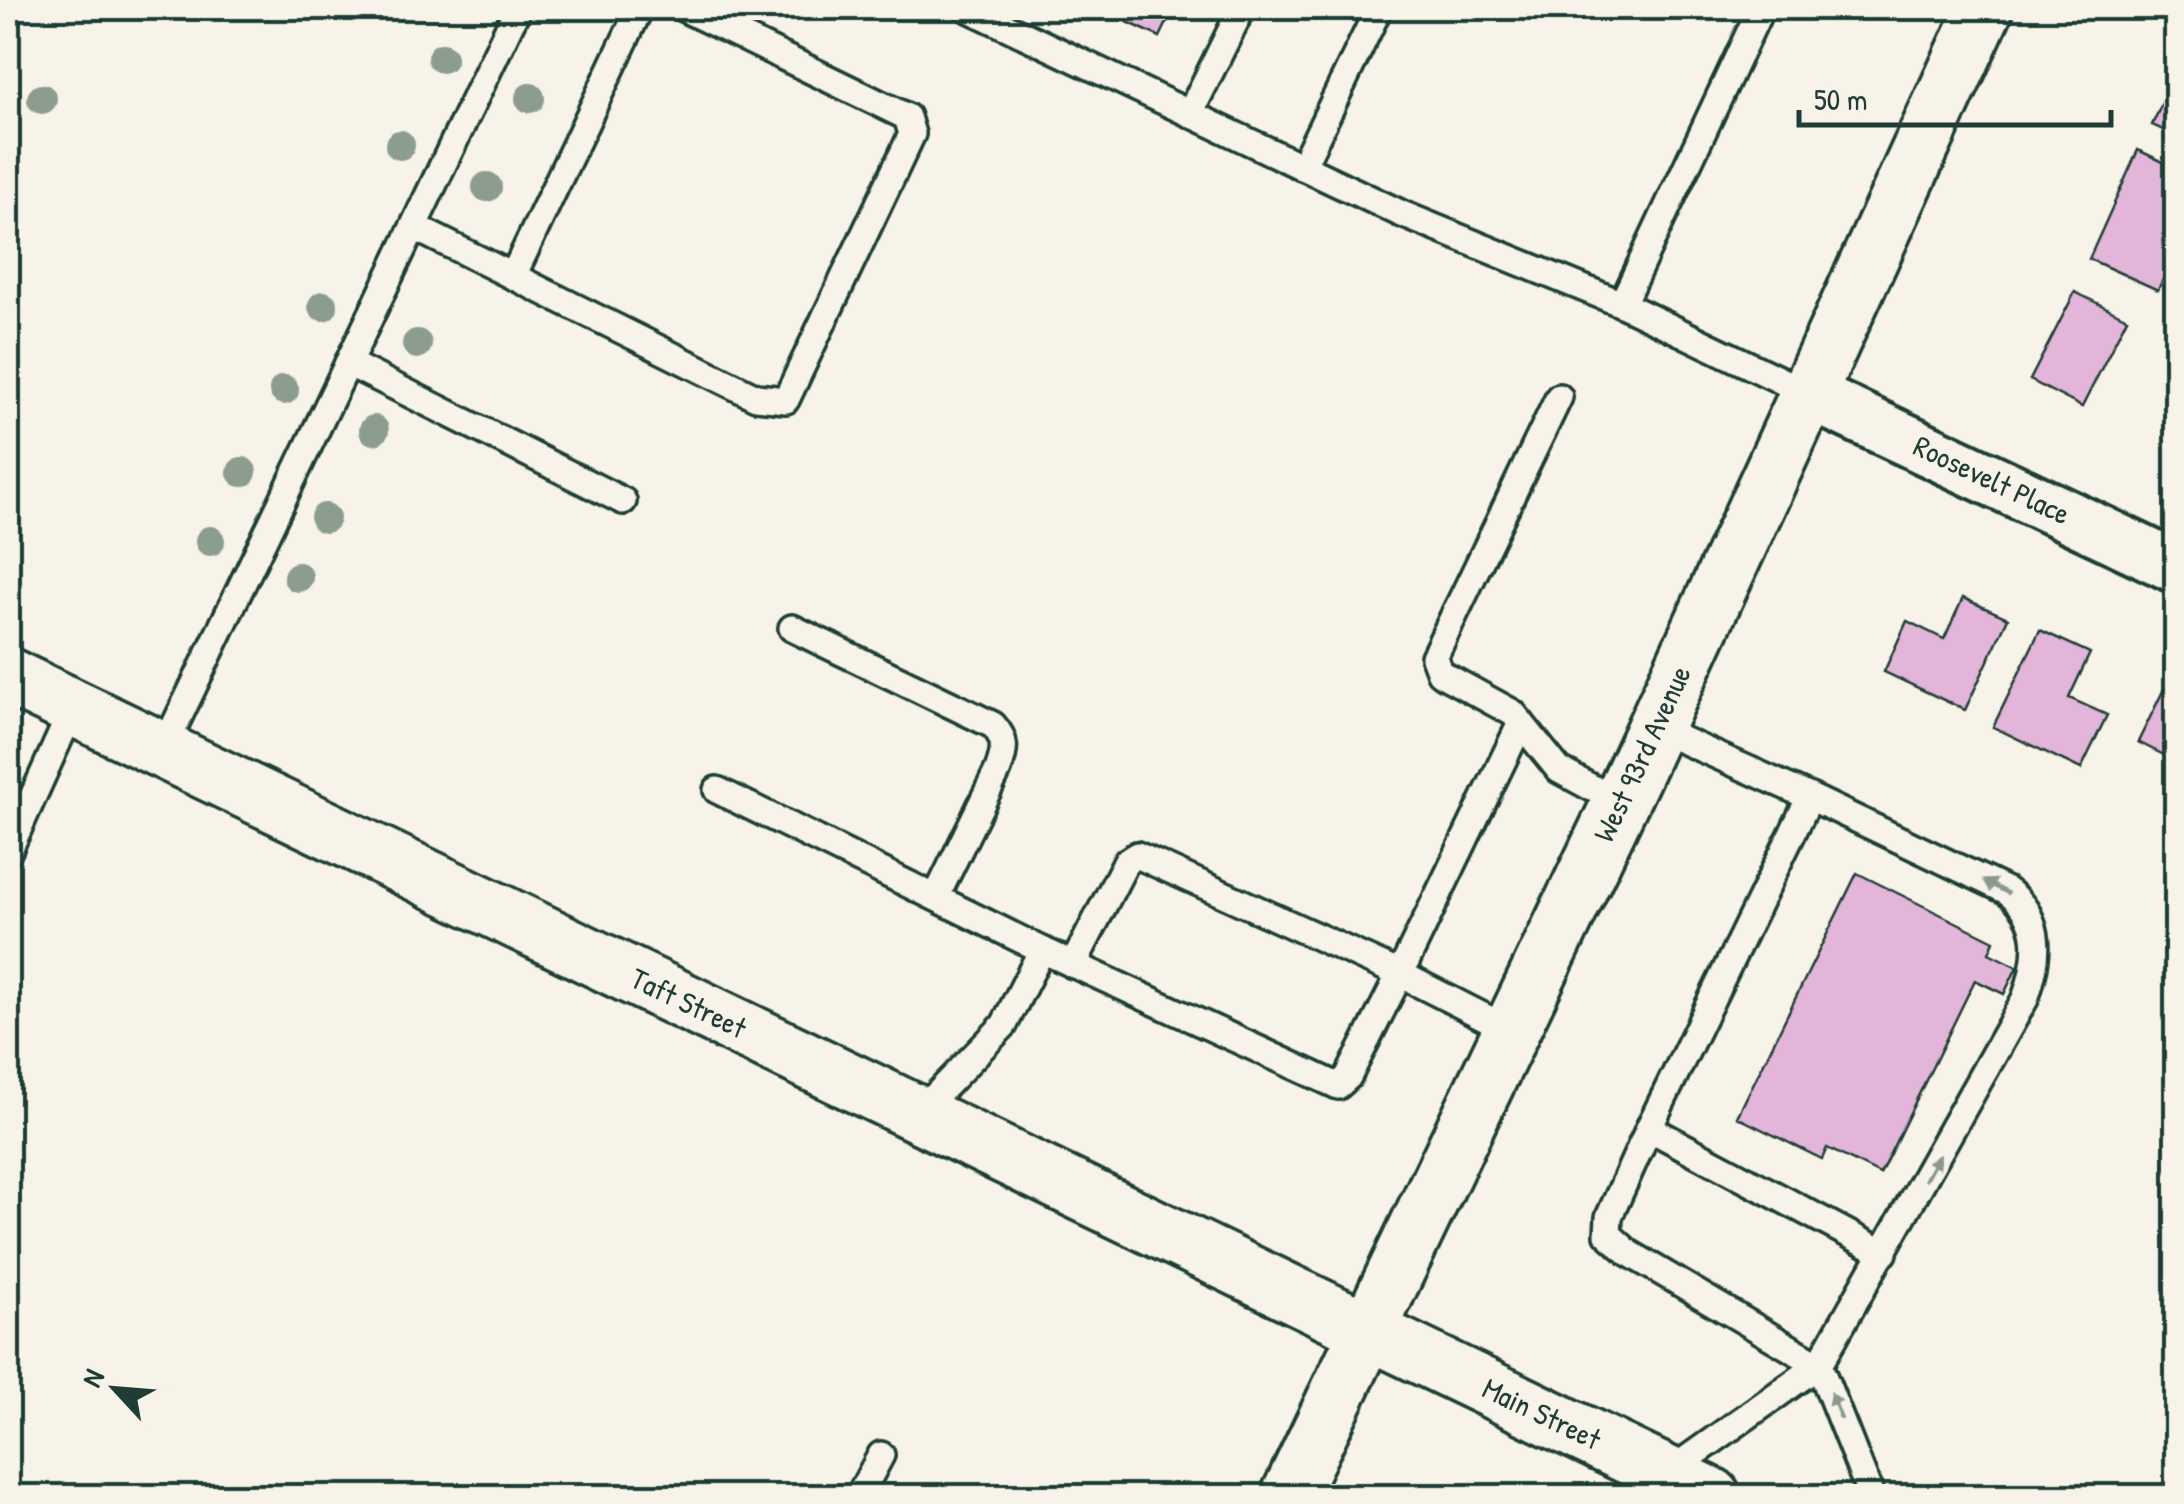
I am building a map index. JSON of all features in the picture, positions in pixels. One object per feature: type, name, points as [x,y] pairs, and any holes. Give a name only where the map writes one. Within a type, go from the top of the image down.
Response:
[{"type":"main road","name":"West 93rd Avenue","points":[[1289,1496],[1656,728],[1985,8]]},
{"type":"main road","name":"Taft Street","points":[[8,676],[1370,1331]]},
{"type":"main road","name":"Main Street","points":[[1370,1331],[1689,1485]]},
{"type":"street","name":"Roosevelt Place","points":[[1809,394],[2176,567]]},
{"type":"lane","points":[[163,750],[518,8]]},
{"type":"lane","points":[[513,276],[640,8]]},
{"type":"lane","points":[[414,227],[756,396],[786,400],[912,134],[907,117],[683,8]]},
{"type":"lane","points":[[967,8],[1402,214],[1622,304],[1809,394]]},
{"type":"lane","points":[[1190,113],[1242,8]]},
{"type":"lane","points":[[1302,167],[1379,8]]},
{"type":"lane","points":[[1622,304],[1760,8]]},
{"type":"lane","points":[[348,363],[623,501]]},
{"type":"lane","points":[[1558,398],[1434,657],[1440,673],[1513,712],[1559,770],[1620,803]]},
{"type":"lane","points":[[792,628],[993,725],[1003,735],[1004,752],[998,770],[936,897]]},
{"type":"lane","points":[[8,852],[73,708]]},
{"type":"lane","points":[[718,790],[1073,965],[1338,1086],[1348,1077],[1400,974],[1521,723]]},
{"type":"lane","points":[[1656,728],[2007,892],[2024,904],[2038,946],[2025,999],[1819,1365],[1689,1485]]},
{"type":"lane","points":[[1810,798],[1648,1128],[1609,1217],[1608,1234],[1616,1244],[1819,1365],[1871,1496]]},
{"type":"lane","points":[[1073,965],[1126,862],[1137,854],[1400,974],[1512,1032]]},
{"type":"lane","points":[[918,1113],[1004,1025],[1042,950]]},
{"type":"lane","points":[[1648,1128],[1884,1253]]},
{"type":"lane","points":[[859,1496],[880,1455]]},
{"type":"building","points":[[1097,8],[1174,8],[1160,37]]},
{"type":"building","points":[[2176,73],[2176,136],[2152,125]]},
{"type":"building","points":[[2138,150],[2176,168],[2176,250],[2158,290],[2089,259]]},
{"type":"building","points":[[2075,292],[2127,318],[2082,407],[2030,380]]},
{"type":"building","points":[[1963,598],[2008,618],[1965,710],[1884,672],[1907,621],[1944,639]]},
{"type":"building","points":[[2040,630],[2090,653],[2069,698],[2107,715],[2081,769],[1993,727]]},
{"type":"building","points":[[2164,689],[2176,695],[2176,761],[2138,742]]},
{"type":"building","points":[[1857,873],[1994,941],[1989,953],[2017,967],[2004,994],[1975,980],[1880,1174],[1827,1148],[1822,1159],[1737,1117]]}]
